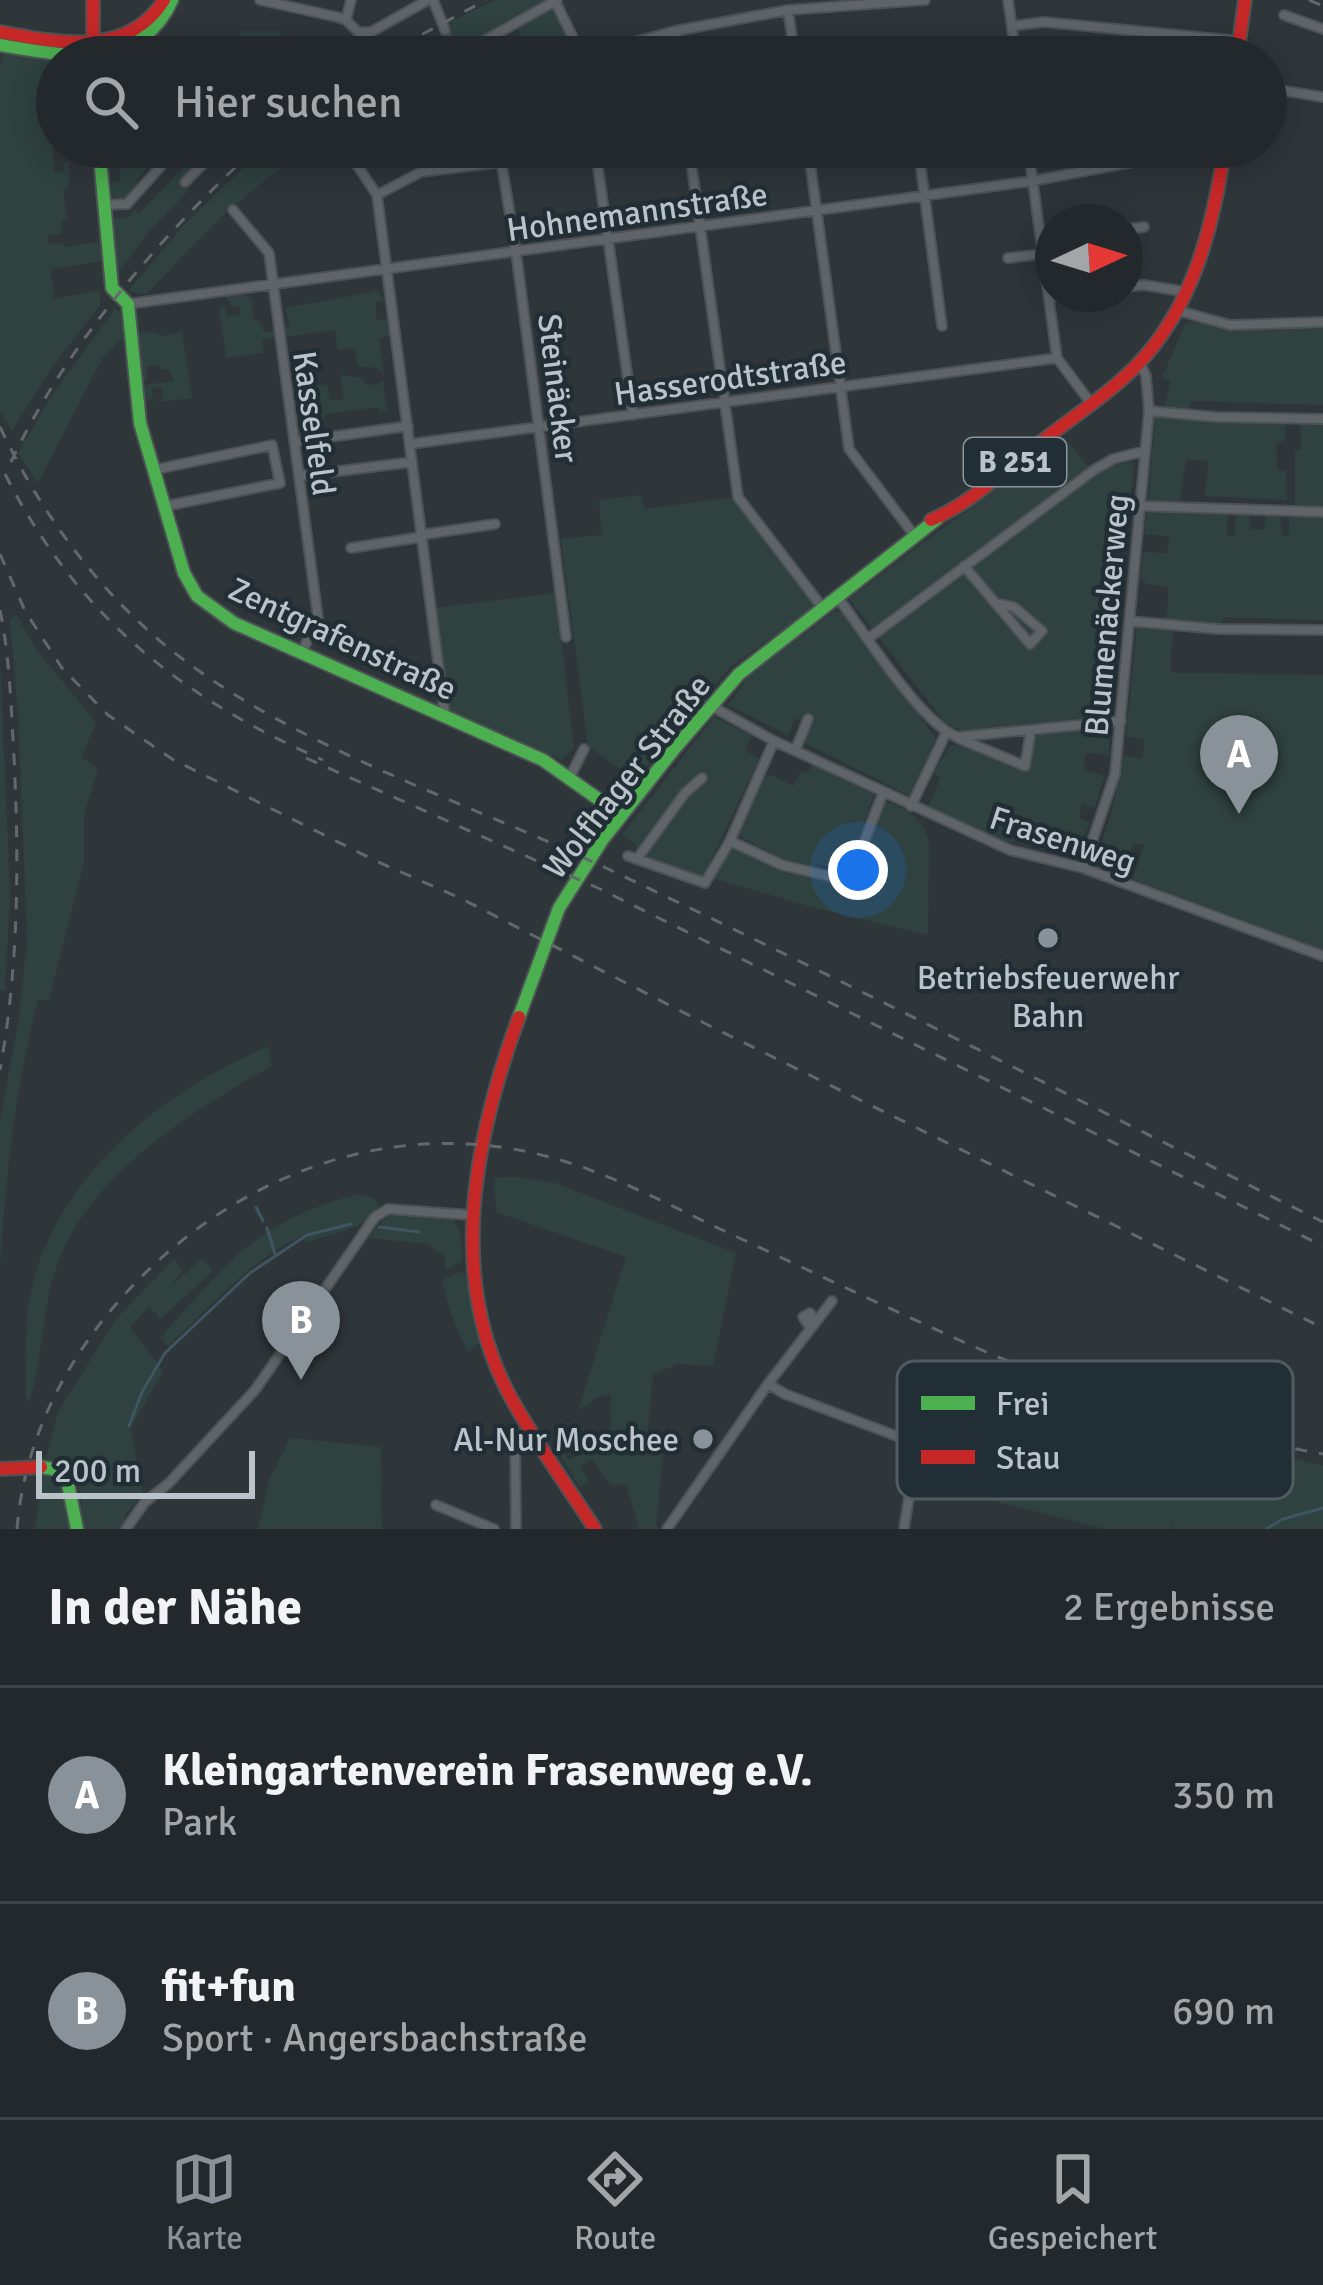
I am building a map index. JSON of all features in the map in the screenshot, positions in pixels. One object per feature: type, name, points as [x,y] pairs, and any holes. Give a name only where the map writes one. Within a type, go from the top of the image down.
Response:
[{"type":"main road","points":[[93,0],[93,36]]},
{"type":"main road","points":[[128,36],[152,20],[168,0]]},
{"type":"main road","points":[[1240,36],[1244,1]]},
{"type":"main road","points":[[0,32],[36,38]]},
{"type":"main road","points":[[0,45],[36,51]]},
{"type":"main road","name":"Zentgrafenstraße","points":[[101,168],[112,288],[128,304],[137,405],[184,573],[197,596],[235,623],[570,776],[621,814]]},
{"type":"main road","name":"Wolfhager Straße","points":[[595,1529],[510,1396],[483,1330],[471,1268],[471,1215],[495,1090],[559,908],[621,814],[739,674],[1139,362],[1189,292],[1207,243],[1221,168]]},
{"type":"main road","points":[[0,1469],[56,1468],[70,1480],[77,1529]]},
{"type":"street","points":[[260,0],[346,20],[358,32],[371,32],[430,0],[445,30]]},
{"type":"street","points":[[346,20],[351,0]]},
{"type":"street","points":[[656,36],[788,10],[925,0]]},
{"type":"street","points":[[1008,0],[1013,36]]},
{"type":"street","points":[[490,36],[556,1],[573,36]]},
{"type":"street","points":[[788,10],[792,36]]},
{"type":"street","points":[[1284,15],[1323,28]]},
{"type":"street","points":[[1012,26],[1044,22],[1189,36]]},
{"type":"street","points":[[674,31],[675,36]]},
{"type":"street","points":[[1287,92],[1323,98]]},
{"type":"street","points":[[104,206],[127,204],[159,168]]},
{"type":"street","points":[[185,182],[199,168]]},
{"type":"street","points":[[359,168],[377,195],[446,716]]},
{"type":"street","points":[[377,195],[421,172],[453,168]]},
{"type":"street","name":"Steinäcker","points":[[503,168],[566,637]]},
{"type":"street","points":[[598,168],[633,415]]},
{"type":"street","points":[[692,168],[738,497],[822,608]]},
{"type":"street","points":[[811,168],[849,449],[918,534]]},
{"type":"street","points":[[921,168],[942,326]]},
{"type":"street","points":[[1030,168],[1035,204]]},
{"type":"street","name":"Hohnemannstraße","points":[[128,304],[1032,182],[1103,168]]},
{"type":"street","name":"Kasselfeld","points":[[232,210],[269,253],[318,618],[302,652]]},
{"type":"street","points":[[1008,258],[1035,255]]},
{"type":"street","points":[[1143,285],[1189,292]]},
{"type":"street","points":[[1178,311],[1230,325],[1323,322]]},
{"type":"street","points":[[1051,312],[1057,358],[1090,402]]},
{"type":"street","name":"Hasserodtstraße","points":[[410,444],[1057,358]]},
{"type":"street","name":"Blumenäckerweg","points":[[1083,868],[1115,774],[1121,722],[1149,411],[1146,376],[1139,362]]},
{"type":"street","points":[[1149,411],[1323,419]]},
{"type":"street","points":[[294,442],[408,426]]},
{"type":"street","points":[[153,470],[272,445],[280,483],[165,507]]},
{"type":"street","points":[[869,638],[1094,470],[1144,451]]},
{"type":"street","points":[[299,476],[412,462]]},
{"type":"street","points":[[1139,506],[1323,512]]},
{"type":"street","points":[[351,548],[495,524]]},
{"type":"street","points":[[964,566],[995,603],[1030,644],[1042,632],[1014,607],[995,603]]},
{"type":"street","points":[[837,596],[919,705],[946,733],[1024,766],[1031,730]]},
{"type":"street","points":[[1129,621],[1218,629],[1323,630]]},
{"type":"street","name":"Frasenweg","points":[[711,706],[774,741],[1010,850],[1083,868],[1323,956]]},
{"type":"street","points":[[795,751],[808,719]]},
{"type":"street","points":[[957,737],[1121,722]]},
{"type":"street","points":[[911,806],[946,733]]},
{"type":"street","points":[[774,741],[730,841],[782,865],[849,881],[883,793]]},
{"type":"street","points":[[570,776],[584,748]]},
{"type":"street","name":"Wolfhager Straße","points":[[702,778],[632,857],[705,883],[730,841]]},
{"type":"street","points":[[126,1529],[145,1502],[169,1483],[255,1390],[375,1217],[388,1209],[471,1215]]},
{"type":"street","points":[[667,1529],[832,1301]]},
{"type":"street","points":[[768,1384],[897,1436]]},
{"type":"street","points":[[516,1529],[515,1440],[530,1427]]},
{"type":"street","points":[[904,1529],[909,1499]]},
{"type":"street","points":[[436,1505],[494,1529]]},
{"type":"green space","points":[[495,0],[551,0],[488,36],[437,36],[451,27],[449,22]]},
{"type":"green space","points":[[555,4],[571,36],[522,36],[517,27]]},
{"type":"green space","points":[[240,31],[280,31],[281,36],[239,36]]},
{"type":"green space","points":[[3,53],[36,58],[36,168],[54,168],[54,172],[69,168],[69,188],[63,189],[67,219],[62,221],[61,234],[49,234],[48,243],[64,247],[99,242],[102,261],[51,269],[54,299],[100,290],[100,305],[50,370],[12,431],[0,412]]},
{"type":"green space","points":[[119,168],[148,168],[128,201],[113,202],[112,183],[120,181]]},
{"type":"green space","points":[[183,168],[196,168],[182,182],[189,190],[150,230],[119,272],[113,219],[131,217],[134,210],[139,214]]},
{"type":"green space","points":[[243,168],[281,168],[228,210],[146,294],[128,291],[185,224]]},
{"type":"green space","points":[[373,289],[385,300],[375,302],[377,320],[388,320],[390,336],[379,338],[384,375],[377,368],[358,366],[355,348],[338,350],[335,330],[283,337],[282,327],[290,326],[285,308]]},
{"type":"green space","points":[[225,295],[251,297],[254,321],[259,321],[264,332],[276,331],[277,337],[262,340],[264,353],[226,358],[219,307],[225,307],[227,316],[241,315],[240,306],[233,307]]},
{"type":"green space","points":[[115,309],[125,316],[126,335],[103,357],[38,483],[18,453],[50,398]]},
{"type":"green space","points":[[1195,321],[1228,330],[1323,325],[1323,405],[1191,401],[1189,410],[1165,407],[1170,381],[1162,378],[1185,324]]},
{"type":"green space","points":[[182,332],[192,398],[157,402],[163,397],[161,387],[152,388],[153,399],[142,400],[141,385],[175,381],[159,365],[147,366],[147,381],[140,382],[136,334],[163,336]]},
{"type":"green space","points":[[341,375],[363,378],[366,384],[383,380],[387,411],[380,412],[379,407],[324,414],[325,423],[317,424],[310,384],[327,385],[330,400],[343,399]]},
{"type":"green space","points":[[1155,416],[1285,423],[1285,441],[1276,442],[1277,470],[1286,471],[1287,500],[1205,496],[1208,461],[1186,459],[1179,506],[1148,503]]},
{"type":"green space","points":[[1323,422],[1323,509],[1295,509],[1300,423]]},
{"type":"green space","points":[[1064,437],[1089,468],[1134,462],[1130,500],[1109,499],[1098,634],[1118,638],[1110,716],[963,731],[946,724],[849,599]]},
{"type":"green space","points":[[641,495],[644,509],[735,497],[818,605],[730,667],[619,799],[613,798],[629,776],[588,746],[561,539],[602,535],[599,500]]},
{"type":"green space","points":[[1147,511],[1228,515],[1227,535],[1234,537],[1236,515],[1249,515],[1250,529],[1264,530],[1266,516],[1280,516],[1282,536],[1289,535],[1289,516],[1323,515],[1323,620],[1224,617],[1222,625],[1166,621],[1169,587],[1144,584],[1146,579],[1140,583],[1143,552],[1167,553],[1169,536],[1144,534]]},
{"type":"green space","points":[[556,593],[574,748],[562,760],[447,711],[433,608]]},
{"type":"green space","points":[[835,611],[842,613],[936,738],[910,796],[801,741],[807,723],[796,718],[788,735],[728,705],[749,676]]},
{"type":"green space","points":[[16,614],[35,648],[96,722],[81,757],[98,769],[84,815],[84,862],[49,1000],[38,1000],[23,1067],[0,1272],[0,1123],[27,940],[10,620]]},
{"type":"green space","points":[[1137,628],[1173,631],[1170,671],[1176,673],[1323,675],[1323,950],[1133,879],[1144,844],[1133,844],[1123,874],[1127,878],[1094,863],[1124,755],[1142,759],[1145,739],[1126,737]]},
{"type":"green space","points":[[0,659],[10,893],[5,990],[0,990]]},
{"type":"green space","points":[[714,717],[752,736],[745,750],[759,759],[699,877],[644,858],[622,835]]},
{"type":"green space","points":[[1110,726],[1109,755],[1086,753],[1083,770],[1104,776],[1095,808],[1082,804],[1079,818],[1090,823],[1075,856],[1000,840],[928,807],[941,777],[934,773],[950,746],[960,745],[1026,769],[1035,734]]},
{"type":"green space","points":[[812,765],[874,794],[844,871],[816,863],[813,869],[739,836],[763,772],[794,786],[801,771],[807,774]]},
{"type":"green space","points":[[885,802],[913,815],[929,841],[928,935],[712,878],[733,846],[775,868],[851,887]]},
{"type":"green space","points":[[269,1046],[271,1066],[174,1127],[114,1178],[89,1207],[54,1274],[29,1402],[29,1300],[53,1230],[74,1195],[100,1163],[161,1107]]},
{"type":"green space","points":[[494,1178],[555,1183],[736,1253],[713,1366],[678,1364],[653,1374],[647,1440],[664,1443],[659,1529],[636,1529],[626,1484],[611,1486],[592,1459],[580,1466],[589,1481],[580,1487],[556,1448],[569,1460],[610,1437],[611,1394],[578,1411],[626,1257],[496,1212]]},
{"type":"green space","points":[[359,1194],[374,1198],[379,1208],[363,1222],[306,1243],[301,1236],[282,1246],[168,1346],[160,1338],[226,1266],[269,1231]]},
{"type":"green space","points":[[439,1215],[454,1221],[462,1242],[463,1261],[446,1270],[444,1256],[427,1244],[368,1238],[387,1216]]},
{"type":"green space","points":[[174,1259],[183,1270],[169,1288],[202,1259],[213,1271],[160,1319],[149,1307],[130,1327],[163,1371],[131,1428],[143,1493],[125,1515],[123,1529],[83,1529],[74,1475],[59,1462],[46,1459],[58,1412],[116,1319]]},
{"type":"green space","points":[[465,1273],[481,1342],[468,1352],[442,1280]]},
{"type":"green space","points":[[290,1438],[381,1447],[382,1529],[258,1529],[269,1481]]},
{"type":"green space","points":[[1293,1458],[1323,1466],[1323,1529],[1172,1529],[1177,1513],[1170,1529],[1106,1529],[986,1499],[1293,1499]]},
{"type":"green space","points":[[43,1473],[63,1487],[71,1529],[35,1529]]},
{"type":"waterway","points":[[256,1207],[263,1221]]},
{"type":"waterway","points":[[129,1426],[165,1353],[250,1273],[307,1235],[351,1224]]},
{"type":"waterway","points":[[379,1227],[419,1232]]},
{"type":"waterway","points":[[267,1228],[275,1254]]},
{"type":"waterway","points":[[1266,1529],[1323,1508]]},
{"type":"tunnel","points":[[445,30],[448,36]]},
{"type":"railway","points":[[419,36],[486,0]]},
{"type":"railway","points":[[1309,0],[1323,6]]},
{"type":"railway","points":[[11,462],[59,376],[119,293],[235,168]]},
{"type":"railway","points":[[0,427],[35,493],[102,583],[155,636],[231,692],[335,749],[696,911],[1323,1222]]},
{"type":"railway","points":[[5,474],[65,569],[137,646],[223,709],[323,760]]},
{"type":"railway","points":[[0,554],[25,611],[62,668],[108,715],[172,759],[1323,1328]]},
{"type":"railway","points":[[0,610],[11,702],[17,875],[11,992],[0,1070]]},
{"type":"railway","points":[[306,758],[600,889],[1323,1246]]},
{"type":"railway","points":[[17,1529],[22,1490],[45,1417],[82,1349],[130,1288],[200,1227],[245,1198],[292,1175],[393,1147],[446,1143],[499,1147],[575,1165],[1008,1361]]},
{"type":"railway","points":[[1293,1448],[1323,1454]]},
{"type":"traffic: fast","points":[[144,36],[172,0]]},
{"type":"traffic: fast","points":[[0,45],[36,51]]},
{"type":"traffic: fast","points":[[101,168],[112,288],[128,304],[140,423],[184,573],[197,596],[234,623],[543,760],[621,815]]},
{"type":"traffic: fast","points":[[519,1017],[559,908],[603,839],[675,748],[739,674],[937,519]]},
{"type":"traffic: fast","points":[[41,1467],[67,1479],[77,1529]]},
{"type":"traffic: jam","points":[[93,0],[93,36]]},
{"type":"traffic: jam","points":[[119,36],[149,18],[164,0]]},
{"type":"traffic: jam","points":[[1240,36],[1245,0]]},
{"type":"traffic: jam","points":[[0,32],[36,38]]},
{"type":"traffic: jam","points":[[931,520],[973,496],[1101,397],[1157,342],[1198,264],[1221,168]]},
{"type":"traffic: jam","points":[[519,1017],[480,1160],[473,1257],[478,1305],[511,1398],[595,1529]]},
{"type":"traffic: jam","points":[[0,1469],[41,1467]]},
{"type":"place","name":"Kleingartenverein Frasenweg e.V.","points":[[1239,814]]},
{"type":"place","name":"Betriebsfeuerwehr Bahn","points":[[1048,938]]},
{"type":"place","name":"fit+fun","points":[[301,1380]]},
{"type":"place","name":"Al-Nur Moschee","points":[[703,1439]]}]
